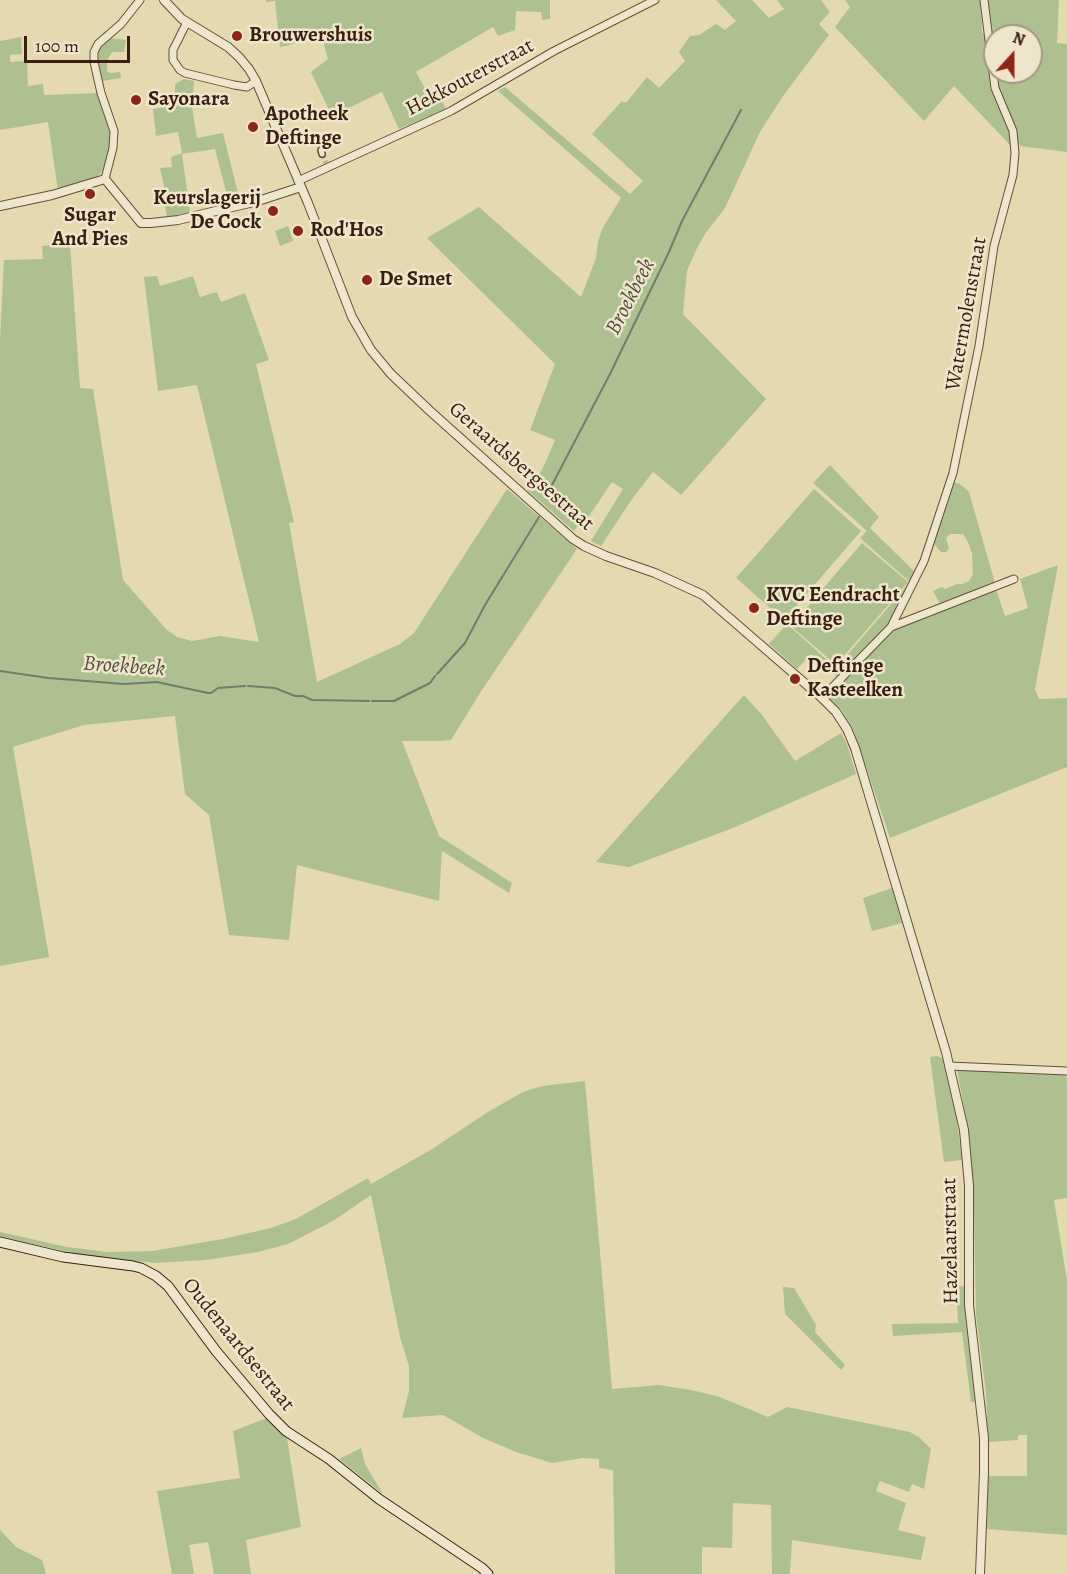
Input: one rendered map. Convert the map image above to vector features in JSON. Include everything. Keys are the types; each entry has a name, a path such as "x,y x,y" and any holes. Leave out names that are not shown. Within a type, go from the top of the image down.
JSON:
{"main road":[{"name":"Oudenaardsestraat","path":"0,1242 63,1257 133,1266 156,1276 168,1286 216,1351 286,1431 329,1459 378,1499 488,1574"}],"street":[{"path":"105,179 113,148 114,131 101,93 94,52 98,44 122,24 140,0"},
{"name":"Geraardsbergsestraat","path":"164,0 177,15 234,52 245,63 256,81 300,184 352,317 371,350 391,374 573,539 606,556 655,573 703,595 822,698 842,719 851,736 905,915"},
{"name":"Hekkouterstraat","path":"300,184 327,165 451,111 571,42 655,0"},
{"name":"Watermolenstraat","path":"891,627 924,561 953,473 979,346 994,246 1013,175 1015,153 1012,131 995,88 984,0"},
{"path":"187,22 173,50 173,60 180,70 247,87 256,81"},
{"path":"322,154 321,150 330,142"},
{"path":"105,179 141,223 178,220 258,201 300,184"},
{"path":"0,206 52,195 105,179"},
{"path":"822,698 891,627 1014,579"},
{"name":"Hazelaarstraat","path":"905,915 949,1066 964,1130 969,1186 969,1305 984,1437 980,1574"},
{"path":"949,1066 1067,1071"}],"green space":[{"path":"266,0 550,0 550,19 542,20 541,12 516,11 515,30 498,36 493,27 416,72 428,94 440,97 446,109 399,129 382,92 332,116 311,72 328,59 322,37 280,47 275,1 266,2"},
{"path":"716,0 752,0 769,18 784,9 777,0 821,0 830,12 819,24 829,35 783,96 760,132 725,208 705,234 687,271 683,314 766,399 681,495 653,472 601,546 591,541 623,489 612,482 587,519 583,517 574,531 527,490 542,470 555,440 530,430 555,364 427,238 479,207 581,297 596,258 602,229 621,198 498,91 505,87 630,194 643,181 592,134 622,101 626,103 647,77 659,88 685,61 679,52 690,36 699,35 716,24 725,30 736,21"},
{"path":"845,0 981,0 983,84 1043,84 1043,24 989,24 988,0 1059,0 1057,43 1067,44 1067,152 1020,146 1019,142 1010,145 954,86 924,121 835,27 850,7"},
{"path":"21,37 22,54 10,55 10,62 27,61 28,86 43,84 44,95 99,93 112,134 104,169 97,177 58,191 48,122 0,130 0,41"},
{"path":"111,38 126,40 124,52 112,52 107,61 107,71 120,72 121,78 102,81 98,50 105,41"},
{"path":"184,79 194,81 192,107 197,138 223,133 240,201 229,203 215,149 182,154 190,212 167,217 164,201 167,199 160,168 172,167 171,157 182,153 178,132 156,136 153,109 175,105 175,84"},
{"path":"288,226 293,241 280,246 275,231"},
{"path":"70,244 80,388 93,389 123,580 167,630 177,637 192,641 220,636 259,642 197,385 158,391 144,277 157,276 160,286 193,276 200,297 217,292 221,302 245,293 269,360 256,364 294,522 289,523 317,682 400,644 414,633 507,489 577,549 451,740 402,741 439,836 512,883 509,893 442,851 439,901 297,865 289,940 229,935 209,815 185,794 175,716 84,725 13,747 49,957 0,966 0,340 4,260 43,259 42,246"},
{"path":"830,465 879,517 870,528 915,572 910,582 860,538 867,531 813,483"},
{"path":"953,483 958,483 969,492 995,583 940,604 933,591 962,584 969,581 973,574 972,553 963,534 950,534 946,538 949,548 946,552 941,552 934,544"},
{"path":"814,489 861,531 784,620 736,578"},
{"path":"862,543 908,582 836,665 791,626"},
{"path":"1058,565 1035,689 1039,699 1067,698 1067,767 890,838 854,731 841,709 830,699 832,694 893,630 996,589 1005,616 1028,608 1020,579"},
{"path":"910,583 887,626 838,678 811,654 797,669 769,644 787,624 836,668"},
{"path":"744,695 762,715 795,761 841,733 847,744 856,774 733,828 629,867 596,862"},
{"path":"892,888 902,923 872,931 863,898"},
{"path":"937,1056 945,1061 956,1114 962,1160 944,1162 930,1057"},
{"path":"957,1069 1066,1074 1067,1198 1054,1200 1067,1281 1067,1535 987,1529 988,1476 1027,1476 1027,1435 1018,1435 1018,1440 988,1442 986,1393 976,1315 970,1141"},
{"path":"585,1081 612,1389 659,1385 717,1396 768,1417 787,1407 910,1432 931,1449 924,1489 912,1484 909,1492 880,1481 876,1491 906,1503 898,1530 926,1537 921,1560 792,1540 790,1574 772,1574 771,1505 733,1503 732,1548 702,1547 702,1574 615,1574 613,1470 599,1468 599,1459 583,1458 552,1463 516,1452 483,1438 443,1415 402,1418 409,1391 409,1366 400,1337 371,1195 333,1221 288,1244 258,1252 206,1260 157,1263 92,1257 0,1237 0,1232 67,1247 108,1252 152,1251 271,1228 296,1219 368,1178 371,1184 523,1092 542,1086"},
{"path":"956,1286 965,1286 977,1402 971,1402 962,1332 893,1336 892,1324 958,1323"},
{"path":"783,1287 794,1288 816,1325 815,1332 845,1365 841,1370 785,1314"},
{"path":"267,1418 287,1438 301,1527 246,1540 251,1574 214,1574 208,1542 189,1545 194,1574 172,1574 157,1491 240,1478 233,1431"},
{"path":"361,1448 365,1464 383,1494 339,1459"},
{"path":"0,1530 16,1547 42,1560 46,1574 0,1574"}],"waterway":[{"name":"Broekbeek","path":"552,499 554,493 552,485 610,374 682,221 741,110"},
{"name":"Broekbeek","path":"437,674 465,643 485,605 539,517"},
{"name":"Broekbeek","path":"0,671 48,678 124,684 157,682 208,693 218,688 245,686"},
{"name":"Broekbeek","path":"372,701 394,701 430,683 435,676"},
{"name":"Broekbeek","path":"248,686 275,688 312,700 369,701"}],"tunnel":[{"path":"322,154 326,163"}],"place":[{"name":"Brouwershuis","path":"237,36"},
{"name":"Sayonara","path":"136,100"},
{"name":"Apotheek Deftinge","path":"253,127"},
{"name":"Sugar And Pies","path":"90,194"},
{"name":"Keurslagerij De Cock","path":"273,211"},
{"name":"Rod'Hos","path":"298,231"},
{"name":"De Smet","path":"367,280"},
{"name":"KVC Eendracht Deftinge","path":"754,608"},
{"name":"Deftinge Kasteelken","path":"795,679"}]}
